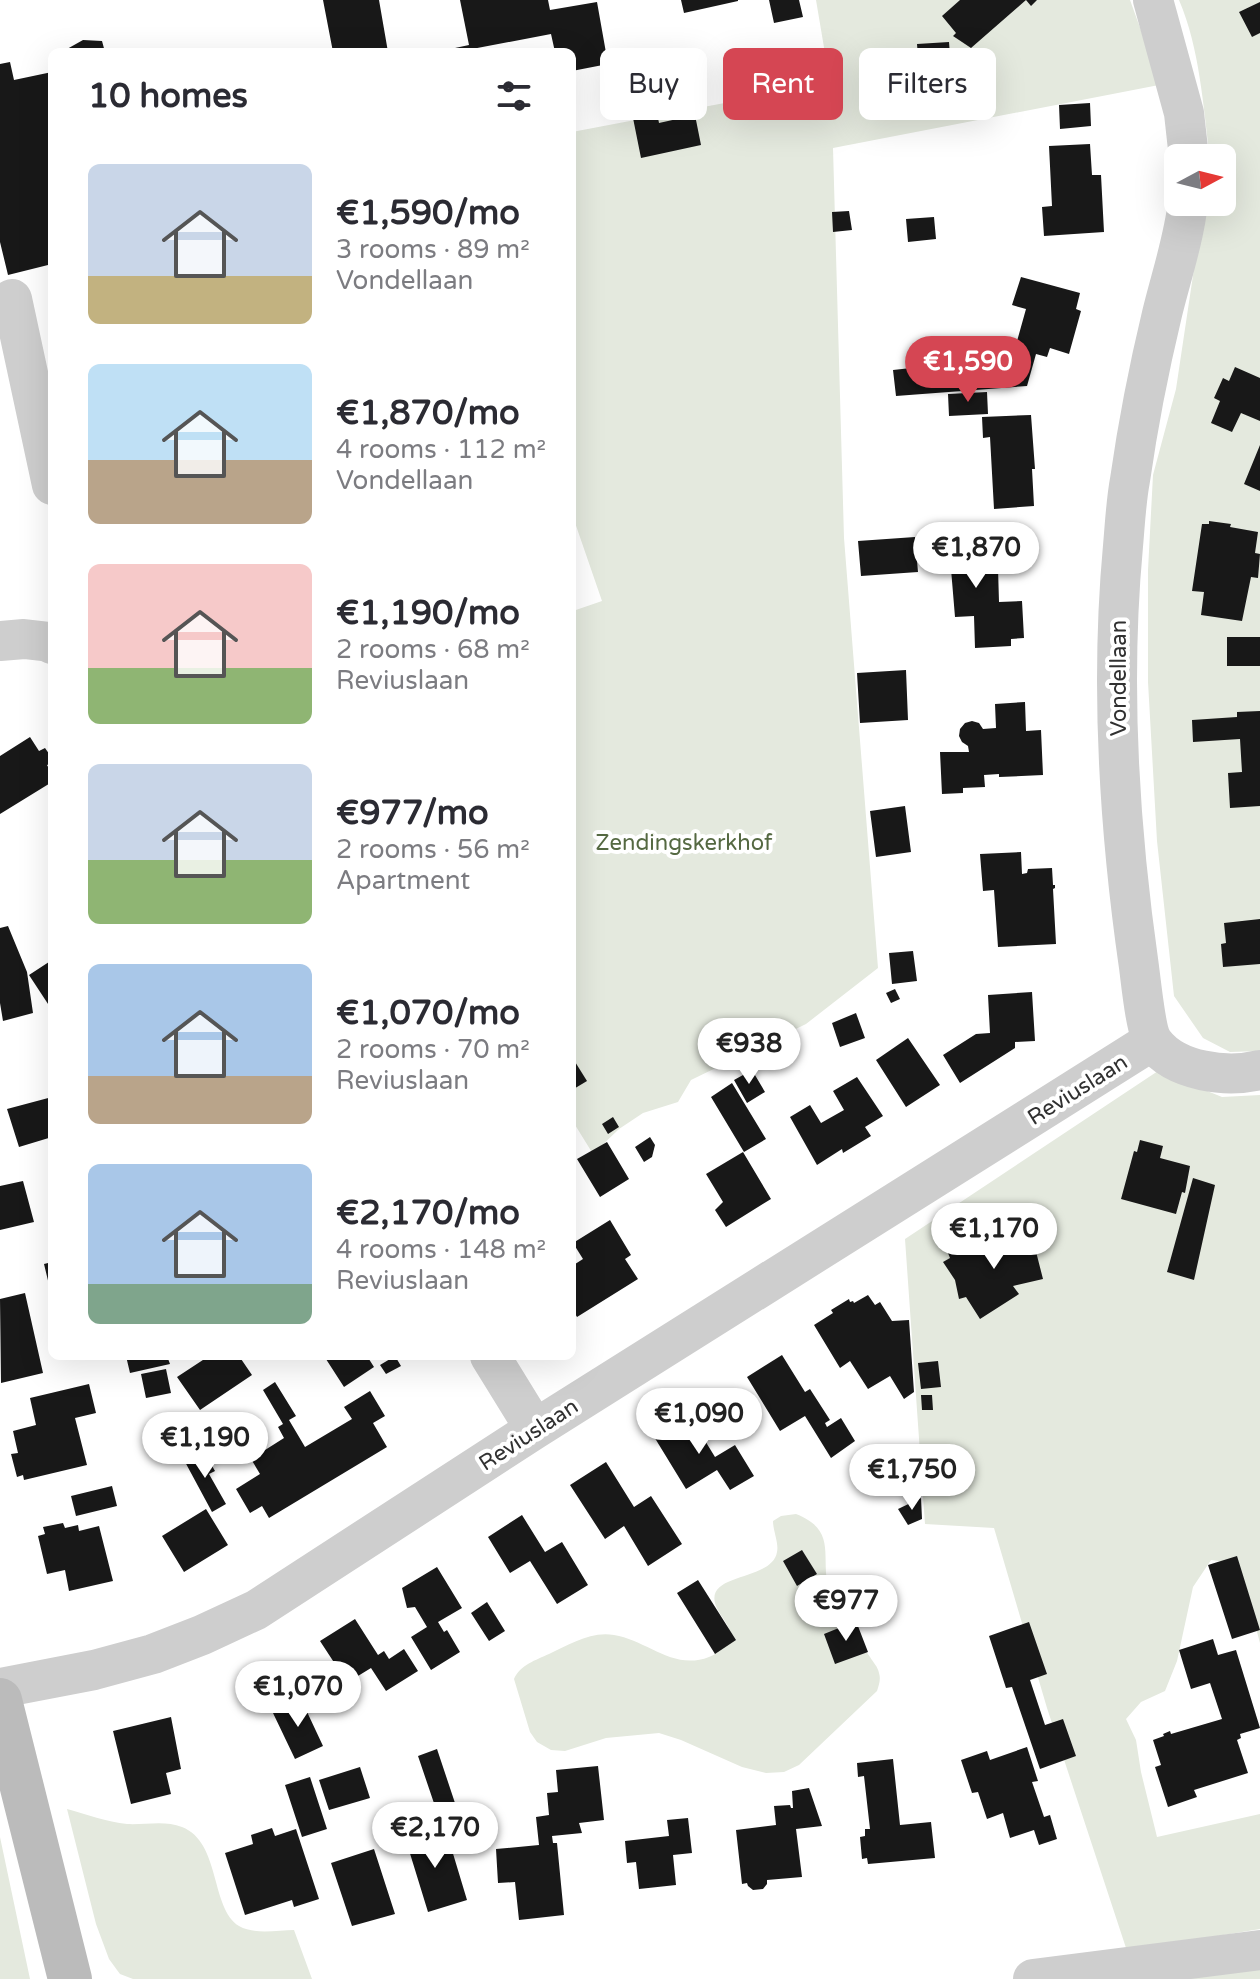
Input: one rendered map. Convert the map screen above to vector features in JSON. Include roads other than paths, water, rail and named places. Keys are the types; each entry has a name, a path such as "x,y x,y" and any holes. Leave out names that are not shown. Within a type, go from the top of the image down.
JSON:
{"main road":[{"path":"0,1700 70,1979"}],"street":[{"path":"1153,0 1184,113 1187,144"},
{"name":"Vondellaan","path":"1152,1041 1132,921 1122,819 1118,604 1129,482 1185,216"},
{"path":"12,299 48,466"},
{"path":"0,641 48,640"},
{"path":"1152,1041 1173,1061 1213,1073 1247,1074 1260,1070"},
{"name":"Reviuslaan","path":"0,1688 94,1670 153,1654 256,1610 535,1429 1152,1041"},
{"path":"492,1360 535,1429"},
{"path":"1033,1979 1260,1950"}],"park label":[{"name":"Zendingskerkhof","path":"684,842"}]}
